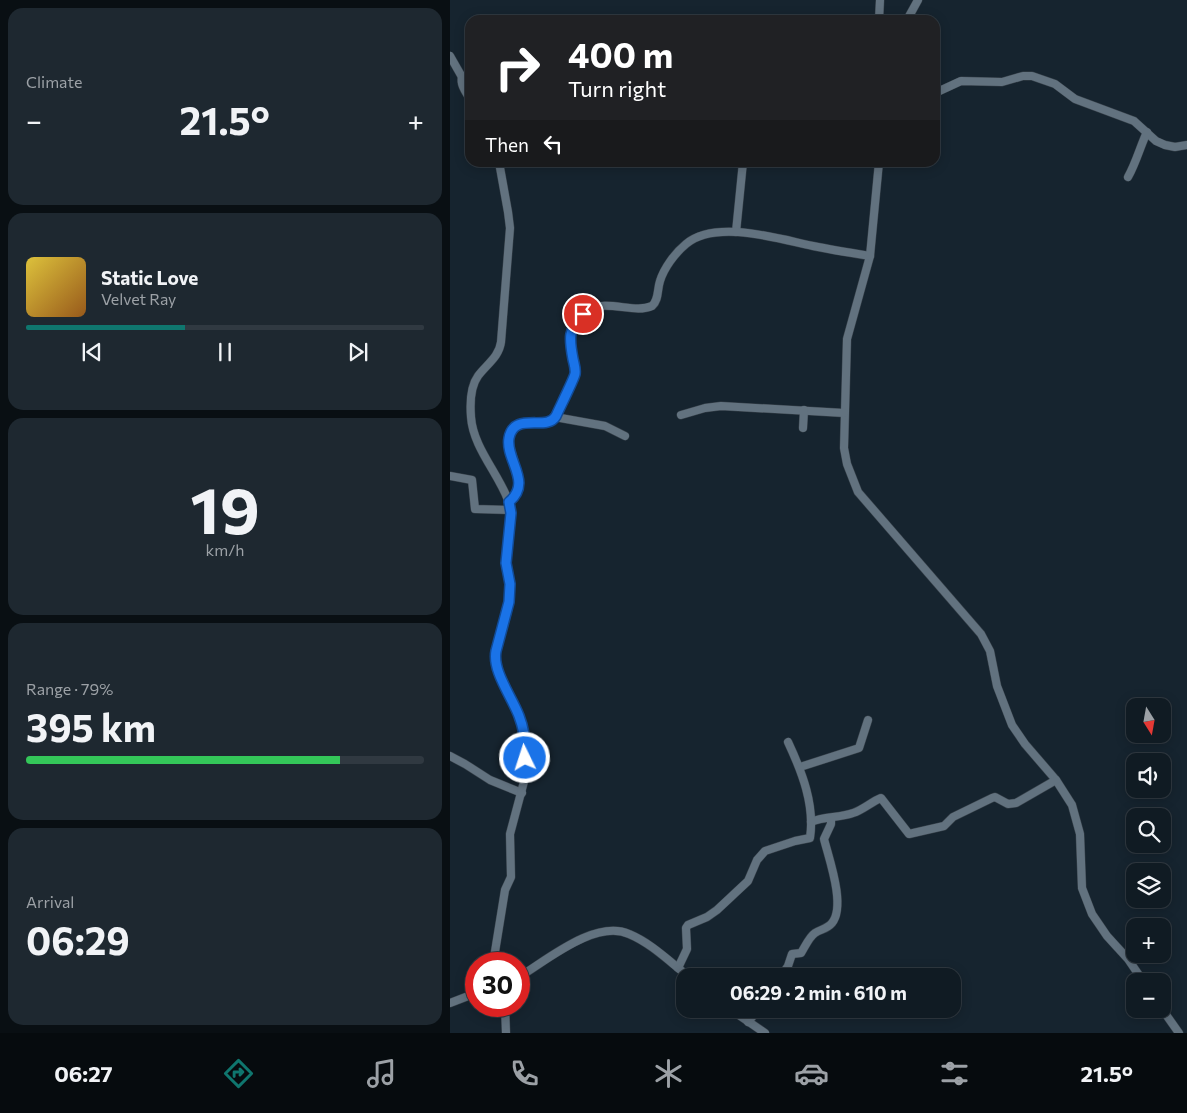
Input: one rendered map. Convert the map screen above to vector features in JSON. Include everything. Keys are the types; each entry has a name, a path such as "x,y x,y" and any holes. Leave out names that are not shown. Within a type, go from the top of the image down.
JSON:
{"street":[{"path":"879,15 880,0"},
{"path":"910,15 918,0"},
{"path":"450,56 465,74"},
{"path":"940,91 962,81 1002,82 1023,76 1032,76 1055,84 1075,100 1134,121 1156,140 1165,145 1175,147 1187,144"},
{"path":"465,77 462,82 465,91"},
{"path":"1128,177 1147,132"},
{"path":"500,167 510,228 500,348 477,377 470,409 475,436 510,506"},
{"path":"736,232 742,167"},
{"path":"878,167 870,256 847,339 844,413 845,456 858,492 981,634 990,651 997,686 1012,724 1025,744 1056,780 1072,805 1080,839 1082,888 1089,907 1106,936 1137,973"},
{"path":"556,417 575,374 570,335 583,314 595,307 645,308 652,306 657,299 664,271 686,243 697,237 736,232 870,256"},
{"path":"681,415 705,408 721,406 844,413"},
{"path":"803,428 804,410"},
{"path":"495,952 505,890 511,877 510,834 526,774 526,745 520,718 495,658 509,602 510,584 506,563 510,535 510,506 518,488 518,478 508,440 517,426 523,423 546,422 556,417 605,426 625,436"},
{"path":"450,476 472,480 475,508 510,506"},
{"path":"800,767 859,748 868,720"},
{"path":"530,970 576,941 603,932 616,931 624,932 638,939 678,968 687,949 686,928 688,925 707,918 748,881 757,860 765,851 810,838 811,822 806,788 800,767 788,742"},
{"path":"450,756 490,780 522,793"},
{"path":"811,822 821,818 855,813 882,798 906,833 909,834 944,826 953,817 994,797 1008,804 1016,803 1056,780"},
{"path":"787,968 792,954 801,952 813,934 830,925 836,916 838,905 836,890 824,838 831,824 830,818"},
{"path":"450,1003 465,997"},
{"path":"505,1017 506,1033"},
{"path":"742,1018 765,1033"},
{"path":"748,1022 751,1018"},
{"path":"1168,1018 1179,1033"}],"route":[{"path":"525,758 526,745 520,718 495,658 509,602 510,584 506,563 510,535 511,513 509,502 516,494 518,488 518,478 508,440 513,429 523,423 546,422 556,417 558,409 574,378 575,367 570,345 570,335 583,314"}]}
